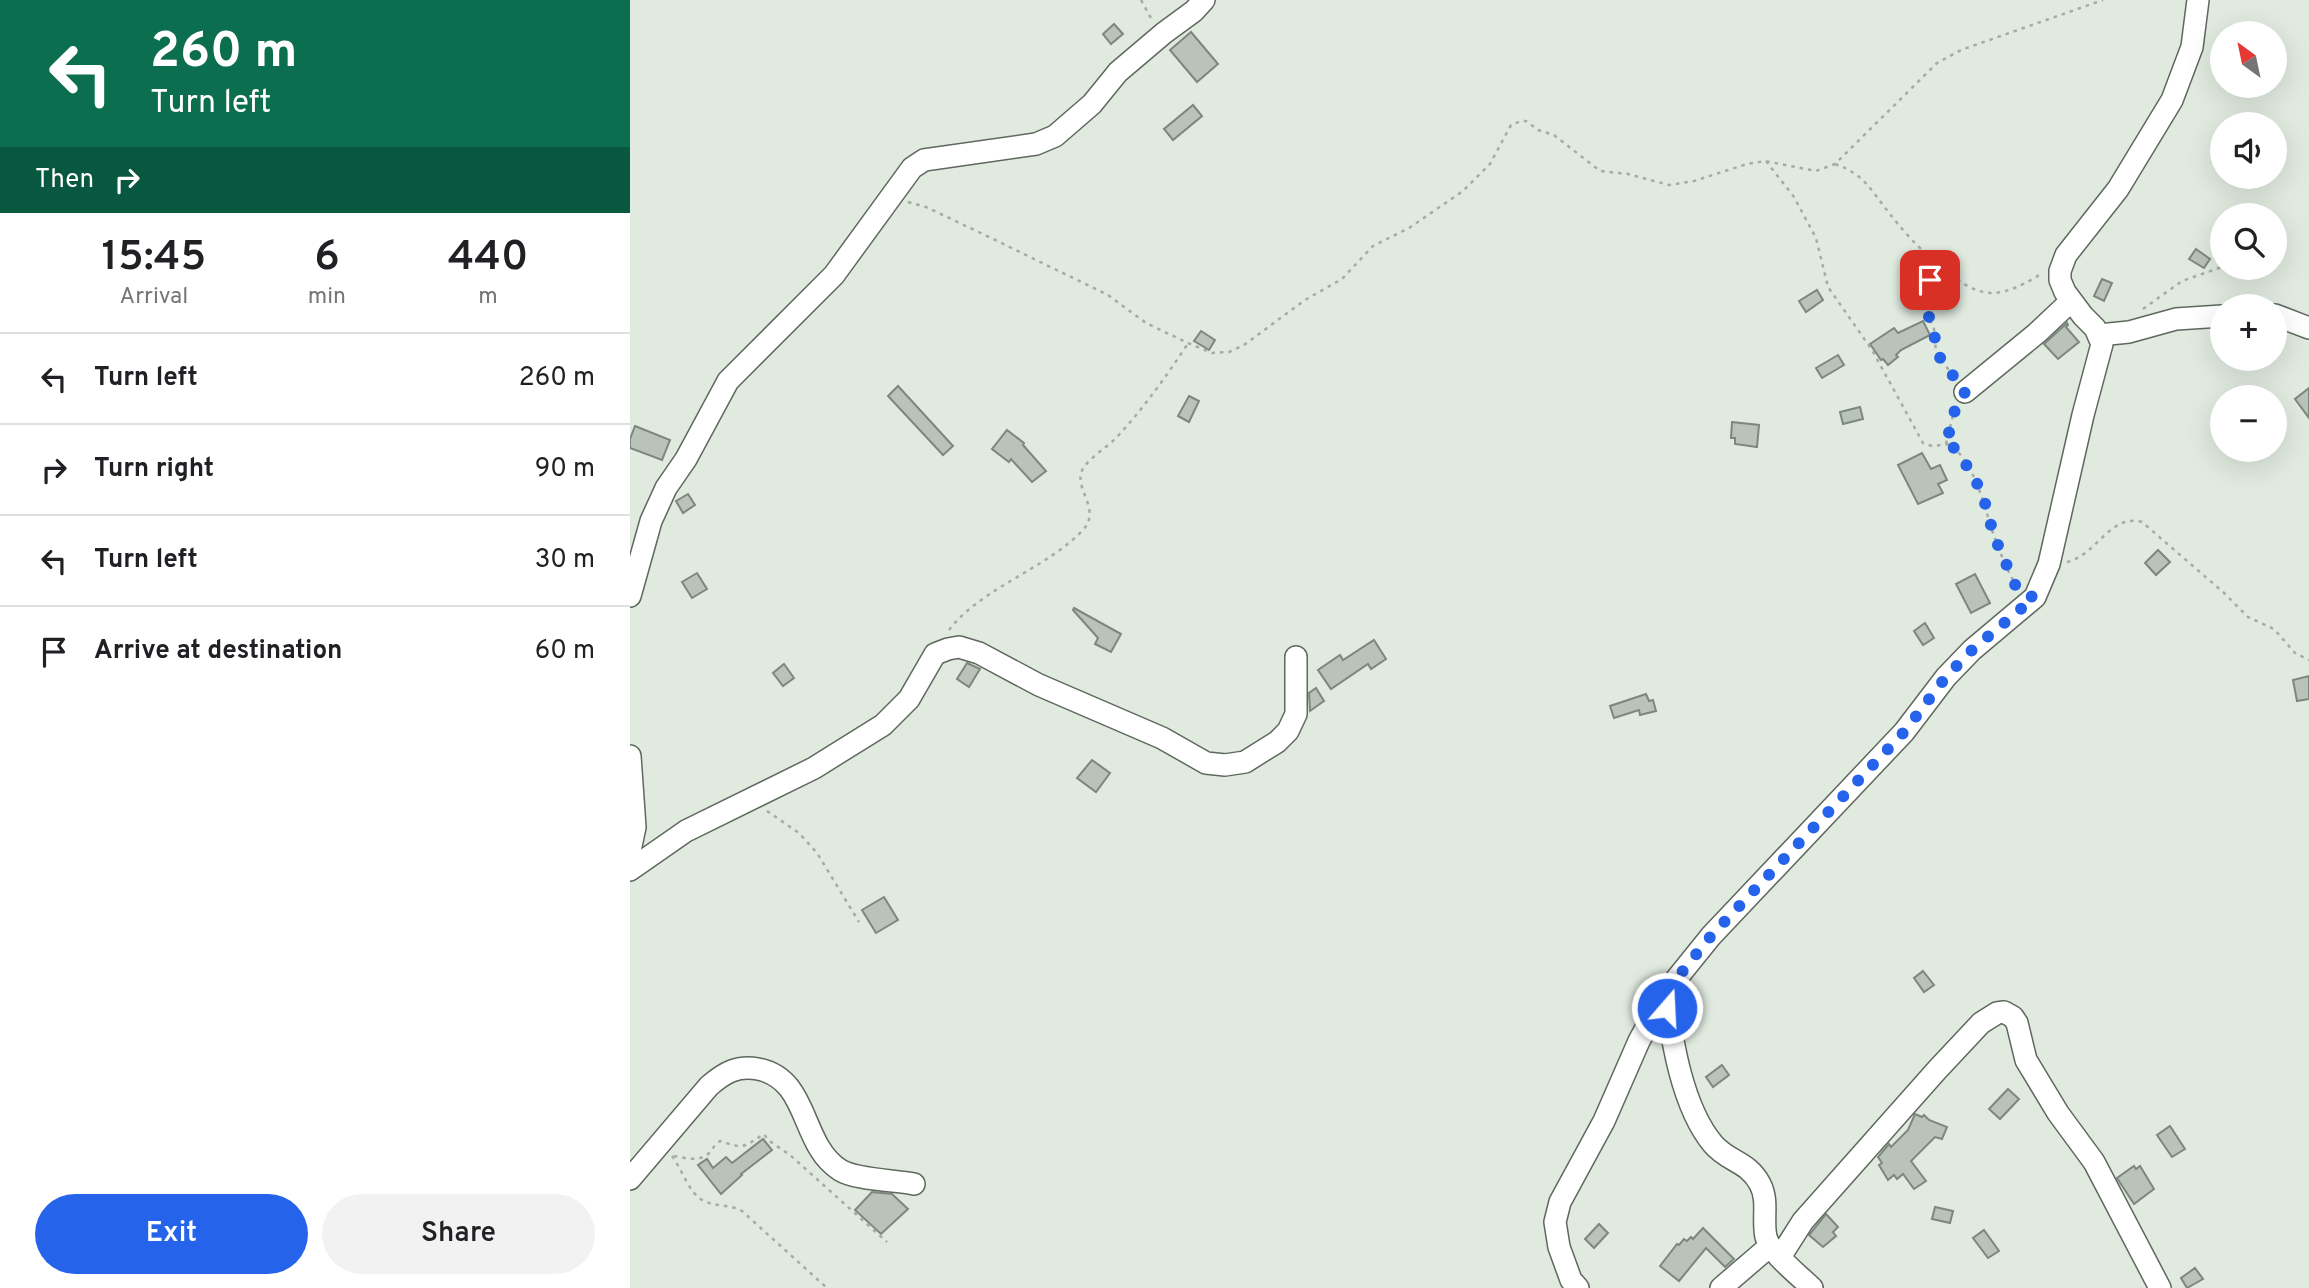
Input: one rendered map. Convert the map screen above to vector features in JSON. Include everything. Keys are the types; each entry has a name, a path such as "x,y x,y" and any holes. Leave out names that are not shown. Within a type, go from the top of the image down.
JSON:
{"street":[{"path":"630,596 640,520 666,488 700,435 729,381 834,275 912,168 923,160 1036,144 1055,136 1091,104 1118,72 1204,0"},
{"path":"1578,1288 1571,1280 1559,1247 1555,1222 1560,1202 1604,1121 1639,1041 1665,993 1711,936 1904,732 1946,677 1972,650 2035,597 2049,564 2102,344 2095,328 2070,301 2060,280 2060,271 2066,255 2118,188 2172,100 2192,47 2198,0"},
{"path":"1965,392 2037,333 2070,301"},
{"path":"2099,335 2129,332 2176,319 2210,317"},
{"path":"2287,319 2309,328"},
{"path":"630,870 686,831 814,768 883,725 909,699 935,654 959,647 979,653 1039,685 1162,738 1206,762 1225,765 1245,762 1277,742 1287,731 1296,714 1296,657"},
{"path":"630,763 635,827 630,851"},
{"path":"1665,993 1673,1043 1686,1096 1693,1112 1712,1143 1723,1154 1750,1169 1762,1187 1765,1198 1765,1235 1775,1252 1812,1288"},
{"path":"1721,1288 1775,1252 1981,1023 1997,1013 2004,1012 2017,1023 2026,1060 2094,1162 2160,1288"},
{"path":"630,1179 664,1152 709,1086 722,1074 734,1069 749,1068 769,1071 792,1090 824,1153 842,1171 914,1184"}],"path":[{"path":"1141,0 1149,16 1164,33"},
{"path":"891,197 926,207 1108,295 1146,323 1188,343 1212,353 1229,352 1244,345 1305,300 1342,279 1373,246 1409,228 1463,191 1490,164 1508,129 1516,122 1526,121 1538,130 1554,135 1600,171 1628,174 1661,184 1694,181 1765,161 1816,171 1835,164 1937,63 1961,50 2103,0"},
{"path":"1765,161 1794,197 1816,239 1828,287 1872,350 1918,435 1926,445 1951,444 1958,451 1972,473 1989,513 1994,536 2017,589 2027,596 2035,597"},
{"path":"1835,164 1851,169 1863,178 1892,216 1940,267 1986,293 2008,291 2040,275 2066,255"},
{"path":"1940,267 1924,292 1923,307 1934,329 1936,352 1965,392 1956,406 1946,444"},
{"path":"2129,332 2140,311 2182,281 2210,271"},
{"path":"935,654 943,637 965,612 1035,567 1083,530 1089,521 1090,509 1080,478 1083,468 1152,398 1188,343"},
{"path":"2049,564 2072,560 2084,554 2117,525 2127,520 2142,522 2224,592 2248,617 2274,629 2295,653 2309,660"},
{"path":"751,797 799,833 817,853 859,922"},
{"path":"664,1152 694,1159 709,1153 720,1141 740,1147 764,1134 887,1242"},
{"path":"664,1152 696,1195 704,1201 726,1204 741,1211 827,1288"}],"building":[{"path":"1114,24 1123,34 1111,44 1103,34"},
{"path":"1191,32 1218,64 1197,82 1170,50"},
{"path":"1193,105 1202,116 1173,140 1164,129"},
{"path":"2196,249 2210,259 2204,268 2189,259"},
{"path":"2102,279 2112,283 2104,301 2094,296"},
{"path":"1817,290 1823,300 1806,312 1799,301"},
{"path":"1923,321 1930,335 1901,350 1896,355 1898,357 1888,365 1870,344 1894,328 1898,333"},
{"path":"2067,323 2066,327 2079,342 2058,359 2044,344"},
{"path":"1201,331 1215,340 1209,350 1194,341"},
{"path":"1838,355 1844,365 1822,378 1816,368"},
{"path":"898,386 953,446 943,455 888,396"},
{"path":"2309,388 2309,418 2295,399"},
{"path":"1189,396 1199,401 1189,422 1178,416"},
{"path":"1860,407 1863,419 1843,424 1840,412"},
{"path":"1732,422 1759,425 1757,447 1735,444 1735,438 1731,438"},
{"path":"635,426 670,440 662,460 630,448"},
{"path":"1007,430 1024,443 1046,471 1032,482 1011,459 1009,462 992,449"},
{"path":"1922,453 1931,469 1940,465 1947,480 1938,484 1943,493 1918,504 1898,465"},
{"path":"688,494 695,505 683,513 676,501"},
{"path":"2158,550 2170,562 2156,575 2145,563"},
{"path":"697,573 707,589 692,598 682,582"},
{"path":"1975,574 1990,603 1971,613 1956,584"},
{"path":"1074,608 1121,634 1111,652 1095,644 1098,638"},
{"path":"1925,623 1934,638 1923,645 1914,631"},
{"path":"1374,640 1386,659 1371,669 1368,664 1331,689 1318,670 1340,655 1343,660"},
{"path":"967,663 980,669 969,687 957,679"},
{"path":"784,664 794,678 783,686 773,673"},
{"path":"2309,676 2309,699 2297,701 2293,680"},
{"path":"1316,688 1324,701 1310,711 1309,693"},
{"path":"1646,694 1649,701 1653,700 1656,711 1640,715 1639,710 1614,718 1610,706"},
{"path":"1092,760 1110,773 1096,792 1077,778"},
{"path":"884,897 898,920 876,933 862,910"},
{"path":"1923,971 1934,985 1924,992 1914,978"},
{"path":"1722,1065 1729,1075 1713,1087 1706,1077"},
{"path":"2008,1089 2019,1099 2000,1119 1989,1109"},
{"path":"1915,1114 1922,1117 1924,1115 1929,1120 1947,1127 1942,1139 1935,1137 1911,1161 1926,1181 1914,1189 1903,1174 1897,1179 1894,1175 1888,1180 1879,1165 1882,1163 1878,1157 1889,1144 1891,1147 1908,1130"},
{"path":"2170,1126 2185,1149 2172,1157 2157,1135"},
{"path":"763,1139 772,1150 721,1194 698,1165 707,1159 713,1168 726,1157 732,1163"},
{"path":"2134,1166 2136,1169 2140,1166 2154,1189 2134,1204 2117,1178"},
{"path":"872,1192 892,1194 908,1209 881,1234 855,1210"},
{"path":"1935,1207 1953,1211 1950,1223 1932,1219"},
{"path":"1826,1214 1838,1227 1833,1232 1836,1236 1823,1247 1809,1235"},
{"path":"1599,1224 1608,1233 1594,1248 1585,1239"},
{"path":"1703,1228 1734,1259 1725,1267 1706,1248 1679,1281 1660,1266 1677,1244 1684,1239 1693,1239"},
{"path":"1984,1230 1999,1251 1988,1258 1973,1238"},
{"path":"2195,1268 2203,1279 2187,1288 2181,1278"}],"route":[{"path":"1667,1008 1665,993 1711,936 1904,732 1946,677 1972,650 2035,597 2027,596 2017,589 1994,536 1989,513 1972,473 1958,451 1951,444 1946,444 1956,406 1965,392 1936,352 1934,329 1922,300 1930,280"}]}
